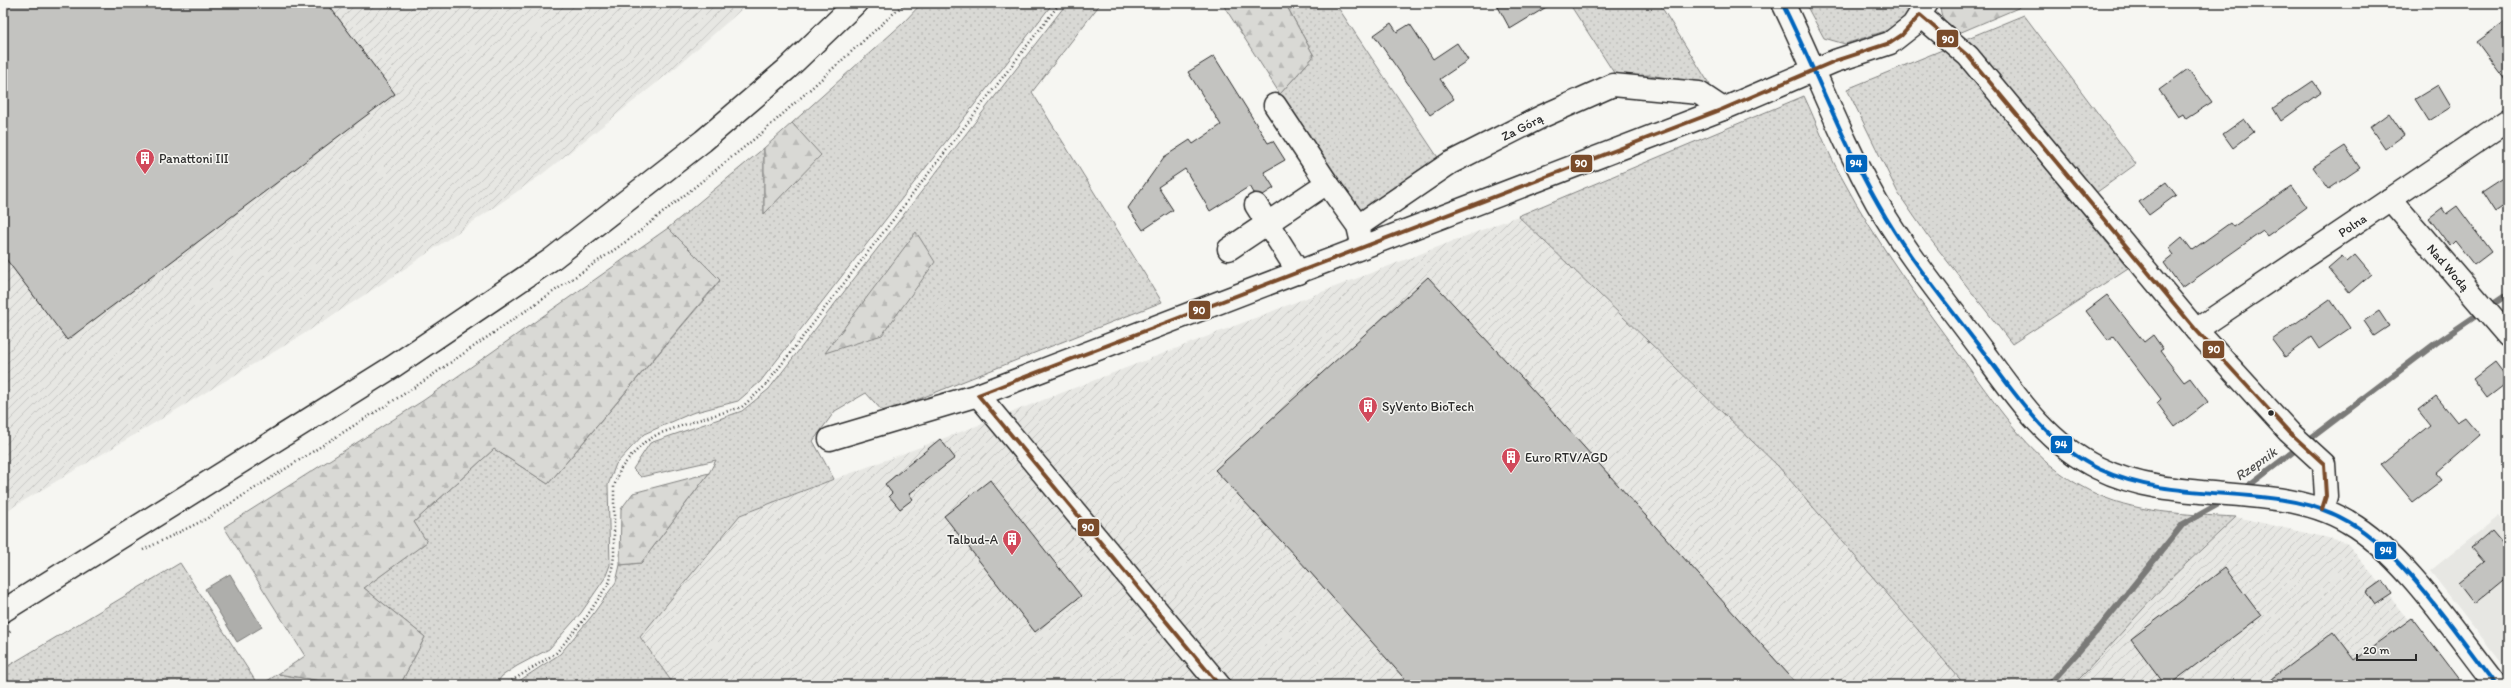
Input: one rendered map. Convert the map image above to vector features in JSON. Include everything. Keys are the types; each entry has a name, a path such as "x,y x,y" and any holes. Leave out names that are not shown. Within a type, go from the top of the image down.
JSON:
{"street":[{"path":"3,611 394,366 552,259 703,141 787,70 856,3"},
{"path":"1783,3 1815,69 1861,173 1899,239 2013,393 2042,427 2073,454 2098,468 2125,479 2169,489 2303,502 2350,522 2392,556 2496,685"},
{"path":"830,440 978,395 1723,109 1815,69 1890,43 1902,35 1924,9 1968,56 2196,330 2289,432 2324,464 2326,496 2322,509"},
{"name":"Za Górą","path":"1358,226 1450,163 1543,116 1613,86 1651,87 1699,93 1723,109"},
{"path":"1275,105 1327,183 1358,226 1364,248"},
{"name":"Polna","path":"2196,330 2508,120"},
{"path":"1229,249 1327,183"},
{"name":"Nad Wodą","path":"2390,199 2508,336"},
{"path":"1256,205 1300,272"},
{"path":"978,395 1218,685"}],"path":[{"path":"505,685 556,653 587,616 610,582 614,556 614,486 621,468 645,442 658,434 742,407 764,386 1060,3"}],"shaded area":[{"path":"3,3 749,3 674,69 541,175 400,272 299,337 3,513"},
{"path":"1518,216 1778,466 1965,685 674,685 640,637 740,515 979,425"},
{"path":"2499,516 2508,528 2508,671 2430,571"},
{"path":"2236,517 2346,542 2460,685 2073,685 2171,578"},
{"path":"230,574 262,627 237,642 205,589"}],"green space":[{"path":"922,3 1053,3 760,382 738,401 692,413 644,434 616,464 608,485 610,565 605,578 581,613 549,649 502,676 495,685 400,685 425,637 364,588 426,542 414,522 494,449 548,484 720,281 668,228 764,148 764,214 820,155 792,123 902,24"},
{"path":"1067,3 1101,3 1032,92 1162,302 884,413 866,393 835,411 813,441 834,479 740,515 640,637 674,685 513,685 560,654 591,617 616,582 620,565 641,563 709,473 716,460 641,477 633,469 650,443 742,411 769,389"},
{"path":"1222,3 1285,3 1314,56 1280,94"},
{"path":"1285,3 1335,3 1439,159 1357,215 1280,94 1314,56"},
{"path":"1569,3 1659,3 1710,85 1650,75 1616,76"},
{"path":"1805,3 1917,3 1914,11 1898,25 1888,30 1845,44 1824,38"},
{"path":"1941,3 2023,3 2018,8 1959,33 1942,17 1940,8"},
{"path":"2024,15 2136,164 2089,198 1963,40"},
{"path":"1947,48 2128,268 2012,344 1927,235 1898,193 1847,89"},
{"path":"1804,96 1837,168 1885,250 1992,400 2034,450 2068,478 2088,490 2124,504 2160,511 2236,517 2171,578 2073,685 1965,685 1778,466 1518,216"},
{"path":"792,123 821,155 764,214 764,148"},
{"path":"668,228 720,280 548,484 494,449 414,522 427,542 364,588 425,637 400,685 346,685 278,674 305,656 224,527 424,400"},
{"path":"916,232 935,262 882,335 825,353"},
{"path":"709,473 641,563 620,565 621,509 633,493"},
{"path":"180,563 258,685 3,684 3,669"},
{"path":"278,674 346,685 261,685"}],"building":[{"name":"Panattoni III","path":"3,3 327,3 395,94 67,340 3,255"},
{"path":"1496,3 1553,3 1510,29"},
{"path":"2508,19 2508,84 2477,42"},
{"path":"1391,23 1397,32 1410,24 1433,59 1457,43 1468,60 1440,79 1454,99 1430,115 1374,35"},
{"path":"1214,56 1268,143 1273,141 1285,160 1264,172 1274,188 1263,195 1254,193 1250,186 1210,211 1185,169 1158,187 1173,210 1143,230 1128,208 1164,157 1190,140 1193,144 1221,125 1188,72"},
{"path":"2188,69 2212,102 2186,119 2183,114 2178,117 2159,90"},
{"path":"2313,81 2321,92 2281,121 2273,108"},
{"path":"2438,85 2451,107 2429,121 2415,99"},
{"path":"2389,113 2404,135 2385,149 2370,127"},
{"path":"2244,119 2254,132 2233,148 2223,134"},
{"path":"2345,146 2360,168 2329,189 2313,167"},
{"path":"2508,175 2508,203 2495,212 2482,192"},
{"path":"2166,182 2176,195 2149,215 2139,202"},
{"path":"2292,186 2307,207 2267,236 2263,231 2182,288 2164,263 2174,255 2169,248 2182,237 2192,250 2230,223 2233,227"},
{"path":"2457,206 2491,252 2474,265 2455,241 2450,246 2429,218 2442,208 2446,214"},
{"path":"2355,255 2371,274 2349,293 2328,268 2342,256 2347,262"},
{"name":"Euro RTV/AGD","path":"1428,277 1521,377 1798,685 1410,685 1309,571 1215,470"},
{"path":"2107,295 2144,342 2153,335 2163,349 2160,351 2184,382 2190,378 2208,402 2175,427 2157,403 2161,399 2113,336 2108,340 2086,311"},
{"path":"2330,299 2350,328 2319,349 2311,337 2285,357 2272,340"},
{"path":"2379,311 2389,326 2374,336 2364,321"},
{"path":"2495,362 2508,379 2508,382 2487,398 2473,379"},
{"path":"2436,396 2457,422 2465,417 2480,435 2436,473 2442,480 2413,502 2381,464 2430,425 2418,410"},
{"path":"940,439 955,458 909,494 913,499 900,509 889,496 892,493 885,484"},
{"name":"Talbud-A","path":"990,480 1081,596 1035,632 944,516"},
{"path":"2492,531 2508,550 2508,576 2474,604 2458,583 2484,562 2472,548"},
{"path":"2225,568 2261,616 2169,685 2165,685 2131,639"},
{"path":"2383,580 2392,594 2375,605 2366,592"},
{"path":"2412,618 2463,685 2263,685 2334,632 2355,660"}],"waterway":[{"name":"Rzepnik","path":"2244,489 2436,343 2508,294"},
{"name":"Rzepnik","path":"2049,685 2101,626 2183,524 2224,501"}],"transit line":[{"name":"94","path":"1783,5 1853,156 1890,224 1929,281 2009,387 2035,419 2049,433 2081,459 2099,469 2119,477 2140,483 2182,490 2290,501 2330,512 2349,522 2369,536 2390,554 2409,574 2428,596 2496,685"},
{"name":"90","path":"1219,685 978,395 1723,109 1835,61 1890,43 1902,35 1920,15 1968,56 2196,330 2289,432 2324,464 2326,496 2322,509"}],"place":[{"name":"Panattoni III","path":"145,175"},
{"name":"SyVento BioTech","path":"1368,423"},
{"name":"Euro RTV/AGD","path":"1511,474"},
{"name":"Talbud-A","path":"1012,556"}]}
